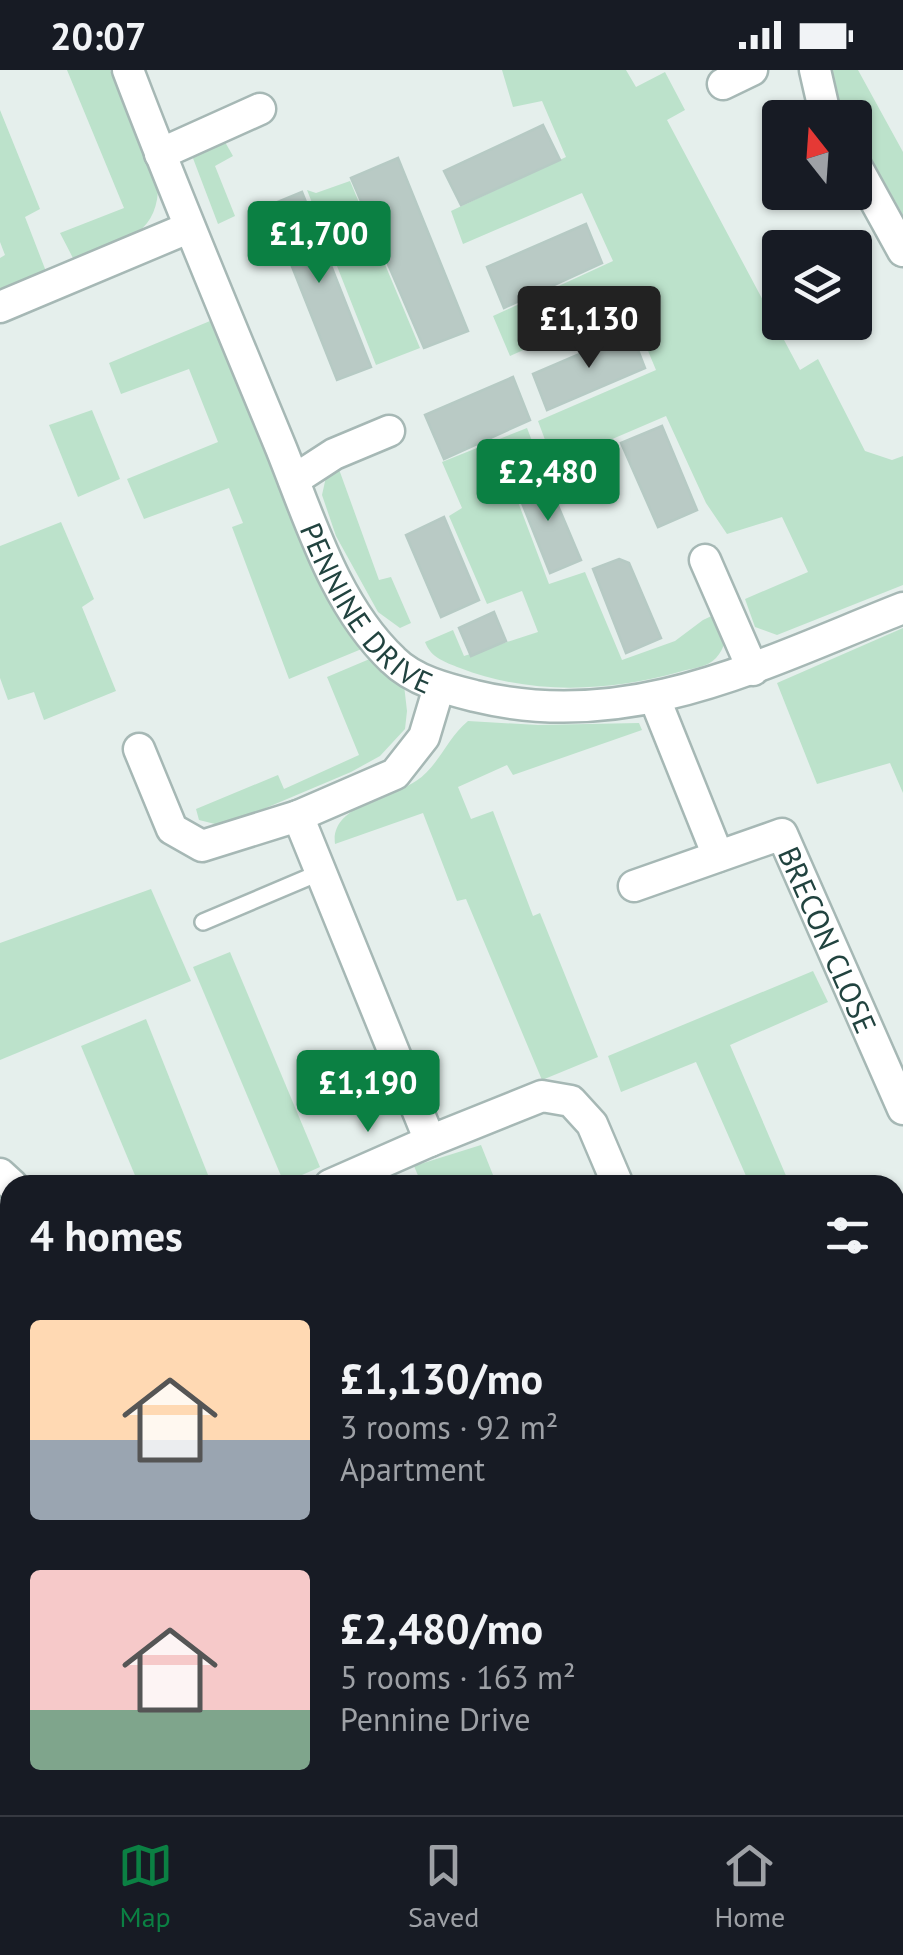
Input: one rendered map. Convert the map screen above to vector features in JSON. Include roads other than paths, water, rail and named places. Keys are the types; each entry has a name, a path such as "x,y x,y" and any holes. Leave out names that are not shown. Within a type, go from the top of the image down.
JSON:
{"street":[{"name":"PENNINE DRIVE","path":"128,70 188,228 328,564 365,630 395,663 439,687 489,699 601,706 656,699 753,670 903,608"},
{"path":"723,84 752,70"},
{"path":"816,70 822,100"},
{"path":"160,154 260,109"},
{"path":"872,195 903,251"},
{"path":"0,308 188,228"},
{"path":"294,480 334,454 389,431"},
{"path":"704,560 753,670"},
{"path":"139,750 172,828 202,846 298,816 395,774 424,738 439,687"},
{"path":"656,699 718,856"},
{"path":"298,816 430,1140"},
{"name":"BRECON CLOSE","path":"634,886 782,834 903,1110"},
{"path":"352,1175 542,1096 571,1101 592,1124 614,1175"}],"lane":[{"path":"203,922 321,872"}]}
